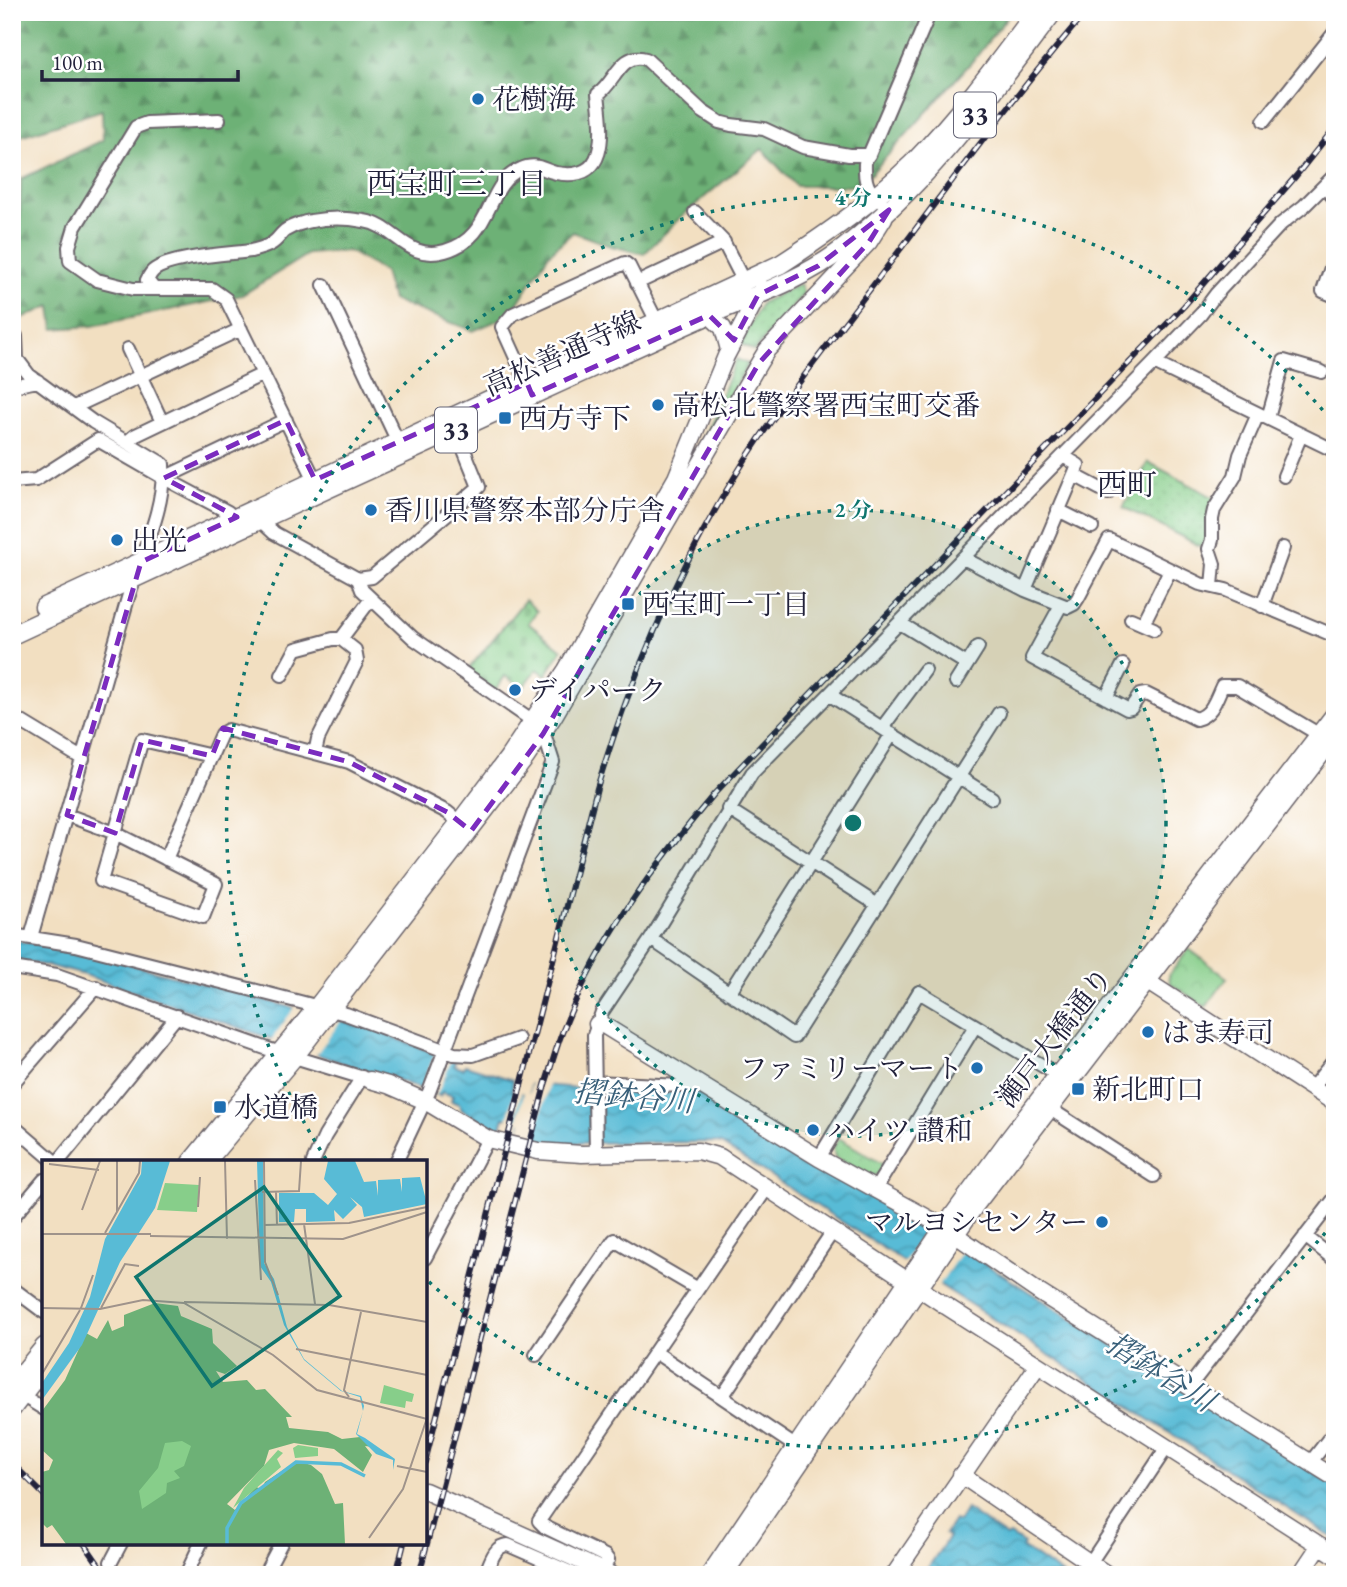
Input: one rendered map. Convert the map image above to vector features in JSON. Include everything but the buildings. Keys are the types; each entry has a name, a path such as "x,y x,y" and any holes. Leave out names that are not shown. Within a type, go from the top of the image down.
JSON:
{"main road":[{"name":"高松善通寺線","path":"12,622 261,521 456,430 657,322 780,264 821,238 876,196 942,133 1036,12"},
{"name":"高松善通寺線","path":"12,635 232,520 398,442 792,281 818,266 845,248 923,176 978,112 1053,12"}],"street":[{"path":"208,1160 465,827 543,734 767,350 869,242 889,210 868,189 864,178 864,161 869,155 930,12"},
{"path":"1264,121 1335,32"},
{"path":"154,289 147,280 153,271 180,260 254,250 273,244 286,229 310,221 368,221 385,230 403,245 421,252 444,252 465,243 480,229 504,179 521,169 536,165 552,172 570,175 593,164 600,152 603,138 598,94 629,58 638,56 646,59 702,111 719,122 764,128 803,147 849,155 869,155"},
{"path":"219,120 147,123 136,127 75,227 69,247 70,261 97,280 133,289 212,289 226,299 315,480"},
{"path":"596,1148 594,1035 597,1024 751,773 1202,314 1216,294 1281,224 1304,206 1335,175"},
{"path":"1324,186 1335,199"},
{"path":"695,212 724,242 744,282"},
{"path":"637,283 724,242"},
{"path":"1335,256 1323,291 1335,296"},
{"path":"530,389 502,327 508,317 625,263 657,322"},
{"path":"465,827 566,670 676,478 729,350 758,295 780,264"},
{"path":"324,285 398,442"},
{"path":"709,315 723,328 729,350"},
{"path":"74,407 241,329"},
{"path":"12,331 16,336 17,359 29,375 93,422 163,464 164,478 157,515 138,570 31,937"},
{"path":"128,349 162,422"},
{"path":"1212,586 1214,564 1209,549 1214,510 1235,476 1240,455 1263,416 1284,361 1322,372"},
{"path":"1154,363 1335,451"},
{"path":"127,442 162,422 263,374"},
{"path":"12,386 38,381"},
{"path":"164,478 286,420"},
{"path":"261,521 274,533 358,579 372,577 479,487 456,430"},
{"path":"1284,476 1301,435"},
{"path":"12,482 36,480 98,440 228,512 232,520"},
{"path":"1025,590 1078,465 1063,456"},
{"path":"1074,475 1108,492"},
{"path":"1058,510 1092,527"},
{"path":"963,558 1025,590 1068,607 1074,604 1109,540 1200,584 1212,586 1335,636"},
{"path":"1262,606 1283,548"},
{"path":"1143,624 1170,570"},
{"path":"358,579 362,590 413,638 533,721 543,734 553,762 444,1054 397,1160"},
{"path":"341,639 371,599"},
{"path":"1061,605 1032,658 1127,709 1131,708 1140,695 1146,694 1196,719 1207,714 1222,686 1237,685 1330,739"},
{"path":"900,623 967,664"},
{"path":"282,675 296,649 341,639 355,650 357,661 318,739 315,753"},
{"path":"956,682 978,647"},
{"path":"1106,698 1123,665"},
{"path":"729,993 811,862 925,670"},
{"path":"830,695 992,798"},
{"path":"651,939 794,1037 999,713"},
{"name":"瀬戸大橋通り","path":"723,1575 948,1234 983,1196 1045,1105 1330,739 1335,713"},
{"path":"12,716 83,760"},
{"path":"166,859 221,734 228,730 349,762 446,812 465,827"},
{"path":"66,815 115,833 216,884 203,916 101,881 115,833 142,740 212,756"},
{"path":"728,809 876,904"},
{"path":"12,934 76,945 321,1011 444,1054 473,1055 519,1039"},
{"path":"12,968 57,975 96,987 366,1079 427,1097 488,1139 554,1154 596,1148 710,1153 917,1281 1038,1365 1335,1555"},
{"path":"1142,979 1335,1103"},
{"name":"瀬戸大橋通り","path":"1045,1105 1058,1075 1142,979"},
{"path":"12,1084 96,987"},
{"path":"819,1158 919,992 1058,1075"},
{"path":"59,1160 177,1016"},
{"path":"597,1024 606,1026 819,1158 876,1188 1335,1478"},
{"path":"876,1188 975,1026"},
{"path":"192,1160 290,1051"},
{"path":"1312,1088 1335,1059"},
{"path":"314,1160 325,1136 366,1079"},
{"path":"595,1085 707,1088"},
{"path":"1045,1105 1154,1176"},
{"path":"12,1125 55,1160"},
{"path":"427,1254 488,1139"},
{"path":"12,1218 42,1182"},
{"path":"427,1492 605,1573 608,1560 605,1556 545,1527 539,1521 767,1188"},
{"path":"1189,1387 1335,1198"},
{"path":"722,1397 834,1231"},
{"path":"1305,1236 1335,1260"},
{"path":"536,1354 614,1240 698,1289"},
{"name":"瀬戸大橋通り","path":"709,1575 795,1446 917,1281"},
{"path":"12,1288 42,1310"},
{"path":"12,1410 17,1391 42,1348"},
{"path":"655,1352 795,1446"},
{"path":"894,1575 1038,1365"},
{"path":"17,1391 42,1370"},
{"path":"17,1391 42,1408"},
{"path":"1310,1463 1335,1430"},
{"path":"1090,1563 1167,1447"},
{"path":"961,1475 1108,1575"},
{"path":"111,1562 120,1545"},
{"path":"186,1575 200,1545"},
{"path":"264,1575 280,1545"},
{"path":"485,1575 497,1548 508,1545 577,1575"},
{"path":"1300,1575 1320,1545"}],"highlighted area":[{"path":"889,210 869,242 759,363 543,734 471,831 447,812 349,762 223,728 212,756 142,740 115,833 67,815 141,562 237,517 164,478 286,420 315,480 527,383 532,395 709,315 734,340 758,295 818,266"}],"green space":[{"path":"12,12 1011,12 976,57 860,186 796,186 762,149 681,217 644,254 611,246 573,232 549,254 510,315 473,331 392,300 384,272 348,251 308,254 242,295 92,326 54,329 51,306 17,320 21,179 103,140 102,110 12,139"},
{"path":"800,284 804,293 754,351 741,344 761,303"},
{"path":"736,359 748,364 704,441 702,440"},
{"path":"1148,462 1218,500 1206,549 1123,507"},
{"path":"525,600 537,611 528,623 562,650 546,675 537,669 523,688 505,676 495,691 467,671"},
{"path":"1189,949 1227,978 1206,1007 1170,983 1169,975"},
{"path":"839,1138 884,1165 879,1174 869,1177 835,1157 833,1148"}],"water":[{"name":"摺鉢谷川","path":"12,940 80,951 387,1033 455,1061 454,1066 463,1069 465,1065 513,1080 512,1091 529,1095 531,1084 589,1089 704,1092 924,1225 1335,1486 1335,1539 721,1144 548,1143 519,1136 522,1121 504,1117 500,1131 462,1110 459,1104 451,1101 453,1096 442,1092 440,1096 377,1072 375,1074 88,976 12,960"},
{"path":"966,1509 1007,1537 1010,1535 1024,1544 1022,1547 1063,1575 923,1575 949,1537 945,1534 954,1520 958,1522"}],"pier":[{"path":"295,1007 341,1021 315,1056 271,1040"},
{"path":"436,1052 452,1059 437,1095 421,1089"},
{"path":"532,1080 549,1084 534,1141 518,1137 522,1122 517,1121 524,1092 529,1093"},
{"path":"515,1088 522,1090 514,1122 507,1120"},
{"path":"929,1225 964,1248 937,1288 902,1265"}],"railway":[{"path":"427,1454 597,788 626,702 660,619 721,499 781,407 989,132 1086,12"},
{"path":"427,1544 545,1085 560,1038 580,992 595,961 631,902 715,793 1184,306 1335,127"},
{"path":"12,1463 42,1493"},
{"path":"85,1545 106,1575"},
{"path":"396,1575 404,1545"},
{"path":"419,1575 427,1545"}],"place":[{"name":"花樹海","path":"478,99"},
{"name":"高松北警察署西宝町交番","path":"658,405"},
{"name":"西方寺下","path":"505,418"},
{"name":"香川県警察本部分庁舎","path":"371,510"},
{"name":"出光","path":"117,540"},
{"name":"西宝町一丁目","path":"628,604"},
{"name":"デイパーク","path":"515,690"},
{"name":"はま寿司","path":"1148,1032"},
{"name":"ファミリーマート","path":"977,1068"},
{"name":"新北町口","path":"1078,1089"},
{"name":"水道橋","path":"220,1107"},
{"name":"ハイツ 讃和","path":"813,1130"},
{"name":"マルヨシセンター","path":"1102,1222"}],"district":[{"name":"西宝町三丁目","path":"457,183"},
{"name":"西町","path":"1127,484"}]}
